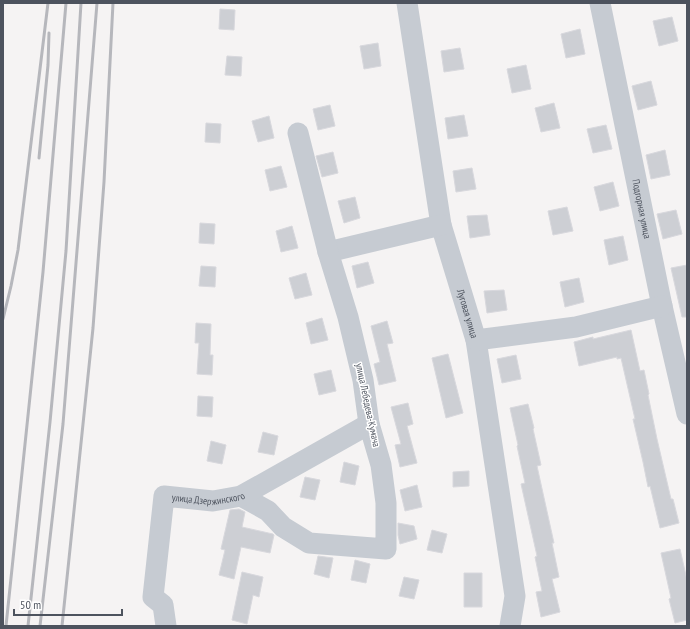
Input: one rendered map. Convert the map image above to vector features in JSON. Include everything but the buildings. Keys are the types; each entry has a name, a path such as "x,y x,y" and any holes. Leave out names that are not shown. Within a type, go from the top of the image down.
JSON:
{"street":[{"name":"Луговая улица","path":"407,3 441,225 476,340 515,596 510,626"},
{"name":"Подгорная улица","path":"600,3 662,306 687,414"},
{"name":"улица Лебедева-Кумача","path":"242,496 268,511 283,527 309,543 386,549 386,503 381,465 369,424 363,380 348,317 328,252 298,133"},
{"path":"328,252 441,225"},
{"path":"476,340 576,327 662,306"},
{"name":"улица Дзержинского","path":"166,626 163,604 153,598 164,496 214,501 242,496 369,424"}],"railway":[{"path":"3,319 18,250 48,3"},
{"path":"6,626 43,272 66,3"},
{"path":"28,626 50,422 66,251 81,3"},
{"path":"40,626 63,424 97,3"},
{"path":"62,626 93,328 104,182 113,3"},
{"path":"39,158 48,65 49,33"}]}
